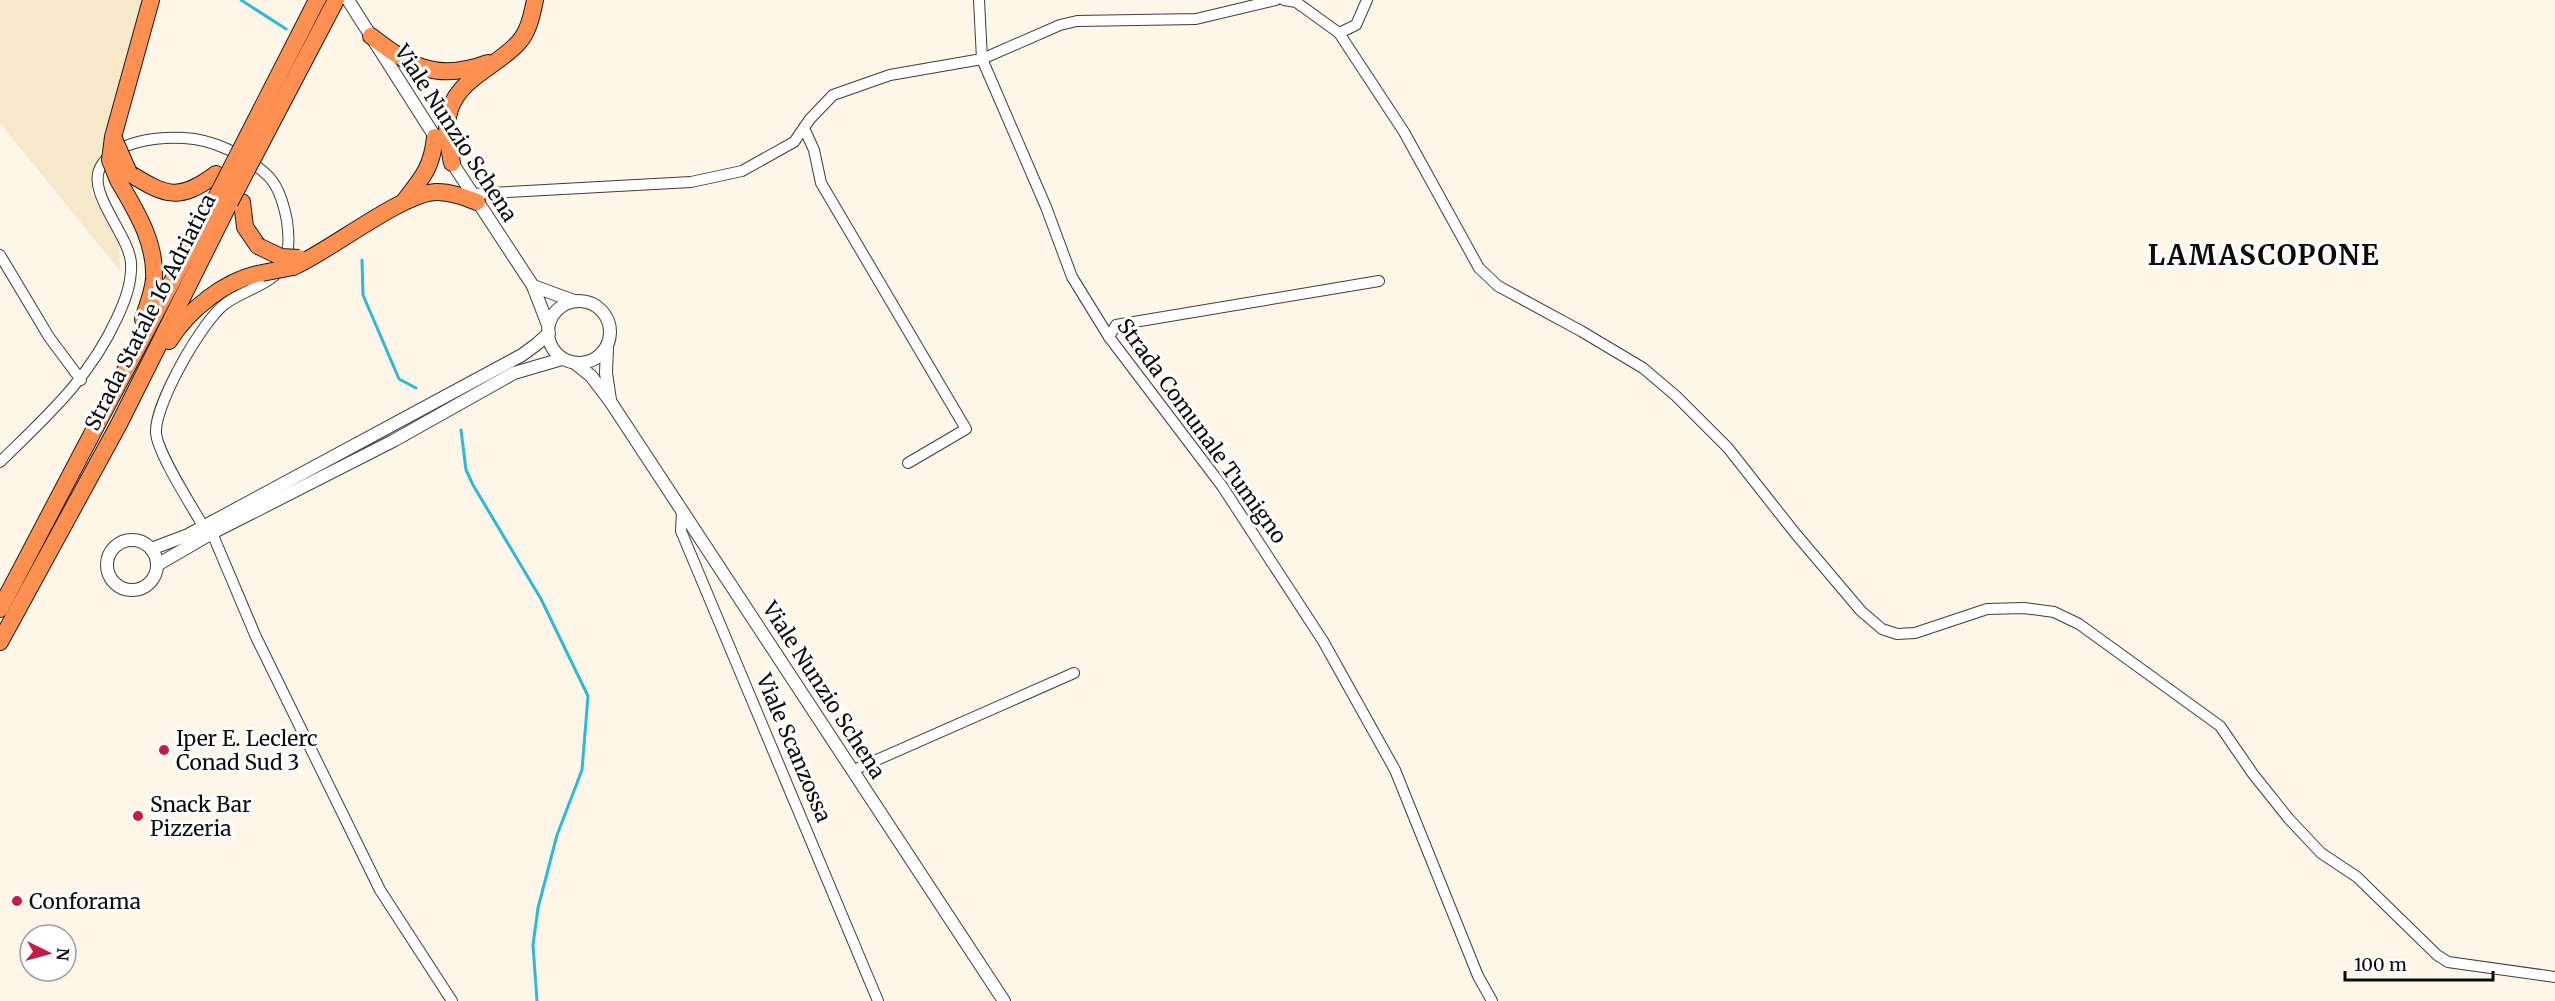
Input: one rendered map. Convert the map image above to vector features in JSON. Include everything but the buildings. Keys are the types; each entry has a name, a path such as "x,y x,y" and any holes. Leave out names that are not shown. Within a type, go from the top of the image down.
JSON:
{"highway":[{"path":"88,437 143,319 154,281 153,253 124,177 113,137 151,0"},
{"name":"Strada Statale 16 Adriatica","path":"0,642 119,424 230,199 260,110 317,0"},
{"name":"Strada Statale 16 Adriatica","path":"0,609 88,437 230,199 337,0"},
{"path":"452,163 447,132 450,109 461,88 520,41 530,21 535,0"},
{"path":"371,36 416,67 440,72 470,70 502,57"},
{"path":"124,177 161,193 194,190 216,174 260,110"},
{"path":"405,200 427,172 433,156 435,137"},
{"path":"119,424 173,335 200,303 248,276 301,261 405,200 435,192 475,198"},
{"path":"230,199 258,246 281,257 301,261"}],"street":[{"name":"Viale Nunzio Schena","path":"348,0 533,286 548,329"},
{"name":"Strada Comunale Tumigno","path":"979,0 982,58 1046,207 1072,277 1109,337 1222,486 1323,641 1395,770 1478,976 1492,1001"},
{"path":"475,198 691,182 742,171 794,142 833,95 890,75 982,58 1060,25 1077,21 1196,19 1276,0"},
{"path":"1284,0 1296,2 1340,33 1404,132 1479,268 1498,286 1581,331 1642,368 1676,396 1728,448 1795,533 1861,611 1882,629 1898,634 1915,633 1987,609 2024,608 2054,612 2079,624 2220,726 2274,801 2321,853 2357,877 2437,955 2448,962 2555,977"},
{"path":"1340,33 1356,25 1367,0"},
{"path":"804,128 814,150 821,183 966,429 908,463"},
{"path":"0,462 81,380 105,345 128,294 131,262 123,237 100,196 98,178 101,166 129,144 164,137 202,138 222,146 267,175 283,201 289,247 283,265 271,279 224,304 201,330 160,407 156,434 163,453 207,530 256,637 380,890 452,1001"},
{"path":"0,255 49,337 81,380"},
{"path":"1109,337 1116,325 1379,281"},
{"path":"533,286 574,301 591,303 606,316 610,327 607,347 600,356 586,363 575,363 562,359 554,351 549,341 548,329"},
{"path":"157,565 207,530 522,355 548,329 555,312 574,301"},
{"name":"Viale Nunzio Schena","path":"607,347 606,373 610,401"},
{"path":"151,549 207,530 393,441 514,373 562,359"},
{"name":"Viale Nunzio Schena","path":"575,363 591,376 610,401 1004,1001"},
{"name":"Viale Scanzossa","path":"682,510 681,531 878,1001"},
{"path":"136,540 151,549 157,565 154,578 148,584 138,589 122,588 115,584 108,573 109,555 120,543 136,540"},
{"path":"854,770 1074,673"}],"shaded area":[{"path":"0,0 146,0 111,109 91,192 119,242 120,271 0,123"}],"waterway":[{"path":"241,0 286,29"},
{"path":"362,260 363,295 399,379 416,388"},
{"path":"461,430 466,470 473,485 541,599 588,696 582,770 557,835 538,908 533,945 537,1001"}],"place":[{"name":"Iper E. Leclerc Conad Sud 3","path":"164,750"},
{"name":"Snack Bar Pizzeria","path":"138,816"},
{"name":"Conforama","path":"17,901"}],"district":[{"name":"LAMASCOPONE","path":"2264,255"}]}
